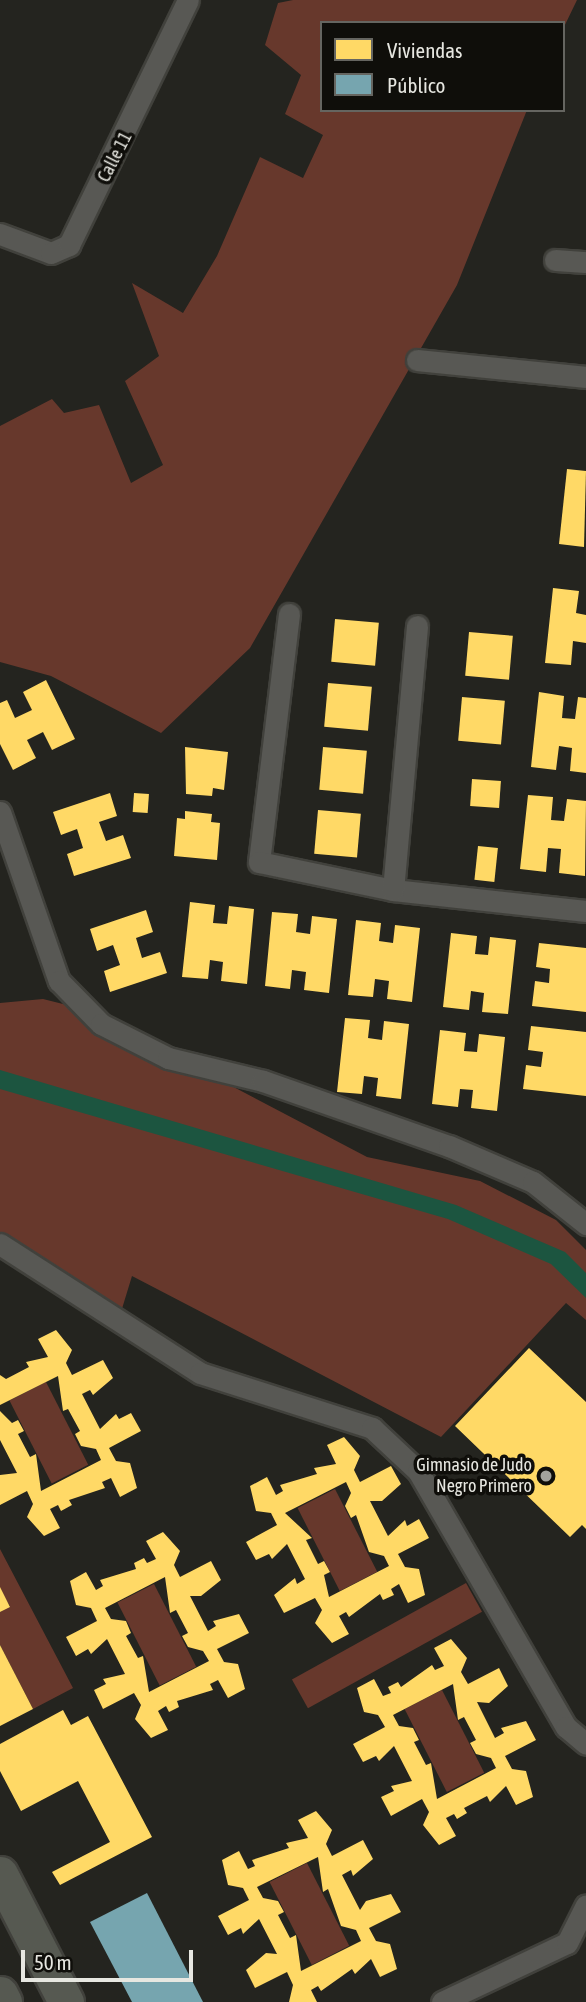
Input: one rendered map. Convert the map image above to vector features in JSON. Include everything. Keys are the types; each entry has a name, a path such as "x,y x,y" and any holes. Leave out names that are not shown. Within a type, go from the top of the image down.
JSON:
{"main road":[{"path":"0,1874 66,2002"},
{"path":"0,1994 4,2002"}],"street":[{"name":"Calle 11","path":"0,234 51,253 69,245 188,0"},
{"path":"555,260 586,262"},
{"path":"418,359 586,377"},
{"path":"289,614 256,855 265,867 393,890 586,911"},
{"path":"393,890 417,626"},
{"path":"0,812 59,981 101,1024 168,1058 263,1081 449,1146 533,1182 586,1224"},
{"path":"0,1244 200,1373 372,1428 418,1471 566,1727 586,1744"},
{"path":"442,2002 577,1947 586,1905"}],"shaded area":[{"path":"293,0 577,0 565,25 565,21 320,21 320,112 526,112 457,285 250,648 161,733 51,676 0,662 0,426 52,399 64,413 99,405 131,483 163,465 125,381 159,356 132,283 183,313 217,256 260,157 303,178 323,135 285,114 301,75 265,45 278,3"},
{"path":"43,999 87,1010 367,1157 480,1181 556,1220 586,1250 586,1320 566,1303 441,1437 132,1276 121,1312 0,1237 0,1003"},
{"path":"0,1070 456,1205 565,1252 586,1273 586,1298 551,1264 448,1219 0,1089"},
{"path":"46,1382 88,1465 52,1483 9,1401"},
{"path":"335,1489 377,1572 340,1591 298,1508"},
{"path":"0,1549 73,1688 33,1709 0,1645 0,1612 10,1606 0,1591"},
{"path":"466,1583 482,1612 308,1708 292,1679"},
{"path":"154,1584 196,1667 160,1685 117,1603"},
{"path":"442,1690 484,1773 447,1792 405,1709"},
{"path":"307,1863 349,1946 312,1965 270,1882"}],"building: Viviendas":[{"path":"567,469 586,471 584,547 559,544"},
{"path":"553,588 579,591 576,613 586,615 586,643 573,641 571,665 545,663"},
{"path":"335,619 379,623 375,666 331,662"},
{"path":"469,632 513,636 509,680 465,676"},
{"path":"46,680 75,739 52,750 43,732 27,740 36,758 13,770 0,744 0,703 7,700 15,718 32,710 23,692"},
{"path":"328,683 372,687 368,731 324,727"},
{"path":"539,692 564,696 562,718 575,719 578,697 586,698 586,773 570,771 572,748 559,746 556,770 531,767"},
{"path":"462,697 505,701 501,745 458,741"},
{"path":"185,747 228,752 224,790 213,788 212,796 186,794"},
{"path":"323,747 367,751 363,794 319,790"},
{"path":"472,779 501,781 499,808 470,806"},
{"path":"110,793 117,816 99,822 106,841 123,835 131,858 74,876 67,854 83,848 77,829 61,835 53,812"},
{"path":"134,793 149,794 148,813 133,812"},
{"path":"528,795 553,797 551,820 564,821 567,799 586,801 585,876 559,873 561,849 548,848 546,872 520,869"},
{"path":"318,810 361,814 357,858 314,854"},
{"path":"185,811 212,814 211,822 220,823 217,860 174,856 177,818 185,819"},
{"path":"478,846 498,848 494,882 474,880"},
{"path":"190,902 215,905 213,923 227,924 229,906 254,909 247,984 221,981 223,962 210,960 208,979 182,977"},
{"path":"146,910 153,932 136,938 142,958 160,952 167,973 110,992 104,971 120,965 113,945 97,951 90,929"},
{"path":"272,912 298,914 296,932 310,934 312,916 337,919 329,993 304,990 306,972 292,970 290,989 265,986"},
{"path":"356,920 381,923 379,941 393,943 395,925 420,928 412,1002 387,999 389,981 375,979 373,997 348,995"},
{"path":"451,933 477,936 475,954 488,955 490,937 516,940 508,1014 482,1012 484,993 471,991 469,1010 443,1007"},
{"path":"539,943 586,948 586,1012 532,1006 535,981 549,983 550,969 536,967"},
{"path":"345,1018 370,1020 368,1038 382,1040 384,1021 409,1024 401,1099 376,1096 378,1078 364,1076 362,1094 337,1092"},
{"path":"531,1026 586,1032 586,1096 523,1089 526,1065 541,1067 543,1052 528,1050"},
{"path":"440,1030 466,1033 464,1051 477,1052 479,1034 505,1037 497,1111 471,1108 473,1090 460,1089 458,1107 432,1104"},
{"path":"56,1330 72,1350 66,1363 72,1375 103,1360 113,1378 93,1395 90,1390 82,1394 100,1429 116,1414 119,1419 131,1413 141,1431 109,1448 116,1461 130,1463 137,1488 120,1497 111,1478 102,1482 105,1488 69,1500 72,1505 61,1511 58,1505 50,1509 60,1528 44,1536 27,1517 33,1504 27,1491 0,1505 0,1475 17,1473 0,1440 0,1411 12,1423 18,1420 24,1431 18,1434 30,1457 36,1454 41,1491 101,1460 96,1449 81,1446 75,1434 80,1431 68,1409 63,1411 58,1376 0,1405 0,1375 6,1379 29,1367 26,1362 48,1357 38,1339"},
{"name":"Gimnasio de Judo Negro Primero","path":"529,1348 586,1402 586,1529 582,1525 570,1537 455,1426"},
{"path":"344,1437 360,1456 354,1470 360,1482 391,1466 401,1484 382,1501 370,1501 388,1536 405,1520 407,1526 419,1519 429,1538 398,1554 405,1567 419,1569 425,1595 408,1603 399,1584 391,1589 394,1595 383,1600 380,1594 349,1617 346,1612 339,1616 349,1634 332,1643 315,1623 322,1610 315,1598 284,1613 274,1595 295,1578 297,1584 305,1579 287,1544 272,1559 269,1554 256,1560 246,1542 277,1525 271,1513 256,1511 250,1486 267,1477 276,1495 283,1491 280,1485 317,1474 314,1468 336,1464 327,1445","holes":["346,1482 351,1493 345,1506 351,1518 356,1515 369,1552 384,1556 389,1566 329,1597 324,1575 330,1572 324,1561 318,1564 306,1540 312,1538 285,1513"]},
{"path":"163,1532 180,1551 174,1565 180,1577 211,1561 221,1580 201,1596 190,1596 208,1631 216,1626 213,1621 239,1614 249,1633 217,1649 224,1662 238,1664 245,1689 228,1698 218,1680 210,1684 213,1690 177,1701 179,1707 169,1712 166,1706 158,1711 168,1730 151,1738 135,1719 141,1705 134,1693 103,1709 94,1690 106,1684 103,1679 125,1674 107,1639 91,1654 88,1649 76,1656 66,1637 97,1621 91,1608 76,1605 70,1581 86,1572 96,1590 103,1586 100,1580 136,1569 134,1563 144,1558 147,1563 156,1559 146,1541","holes":["165,1577 170,1613 176,1610 188,1633 182,1636 188,1647 203,1651 209,1661 149,1692 143,1656 138,1658 126,1636 131,1633 126,1621 111,1619 105,1608"]},
{"path":"0,1587 10,1607 0,1612"},
{"path":"451,1639 467,1658 461,1672 468,1684 499,1668 508,1686 489,1703 477,1702 495,1738 504,1733 501,1728 526,1721 536,1740 505,1756 512,1769 526,1771 533,1797 516,1805 506,1786 490,1802 487,1796 464,1808 467,1813 457,1819 454,1814 446,1818 456,1836 439,1845 423,1825 429,1812 422,1799 391,1816 381,1797 394,1791 391,1786 412,1781 394,1746 379,1761 376,1756 363,1762 353,1744 385,1727 378,1715 364,1712 357,1688 374,1679 383,1696 391,1693 388,1687 398,1682 401,1687 432,1665 435,1670 444,1666 434,1648","holes":["453,1684 458,1720 464,1717 476,1740 470,1743 476,1754 491,1758 496,1768 437,1799 431,1763 426,1765 414,1742 419,1740 413,1728 399,1726 393,1715"]},
{"path":"0,1645 33,1709 0,1726"},
{"path":"63,1710 71,1725 88,1716 152,1837 60,1885 52,1872 110,1842 78,1781 21,1811 0,1771 0,1744"},
{"path":"316,1811 332,1830 326,1844 332,1856 363,1840 373,1859 353,1876 351,1870 342,1875 360,1910 366,1901 391,1894 401,1912 369,1928 376,1941 390,1944 397,1969 380,1977 371,1959 355,1974 352,1969 321,1991 318,1986 311,1990 317,2002 289,2002 293,1985 287,1972 255,1988 246,1970 266,1953 277,1954 259,1919 243,1934 241,1928 228,1935 218,1916 249,1900 243,1888 228,1885 222,1860 239,1851 248,1869 255,1866 252,1860 289,1848 286,1843 308,1838 298,1820","holes":["318,1857 323,1892 328,1889 341,1926 356,1930 361,1941 301,1971 296,1935 290,1938 278,1915 284,1912 278,1901 263,1898 257,1887"]}],"building: Público":[{"path":"147,1893 203,2002 132,2002 90,1922"}],"place":[{"name":"Gimnasio de Judo Negro Primero","path":"546,1476"}]}
